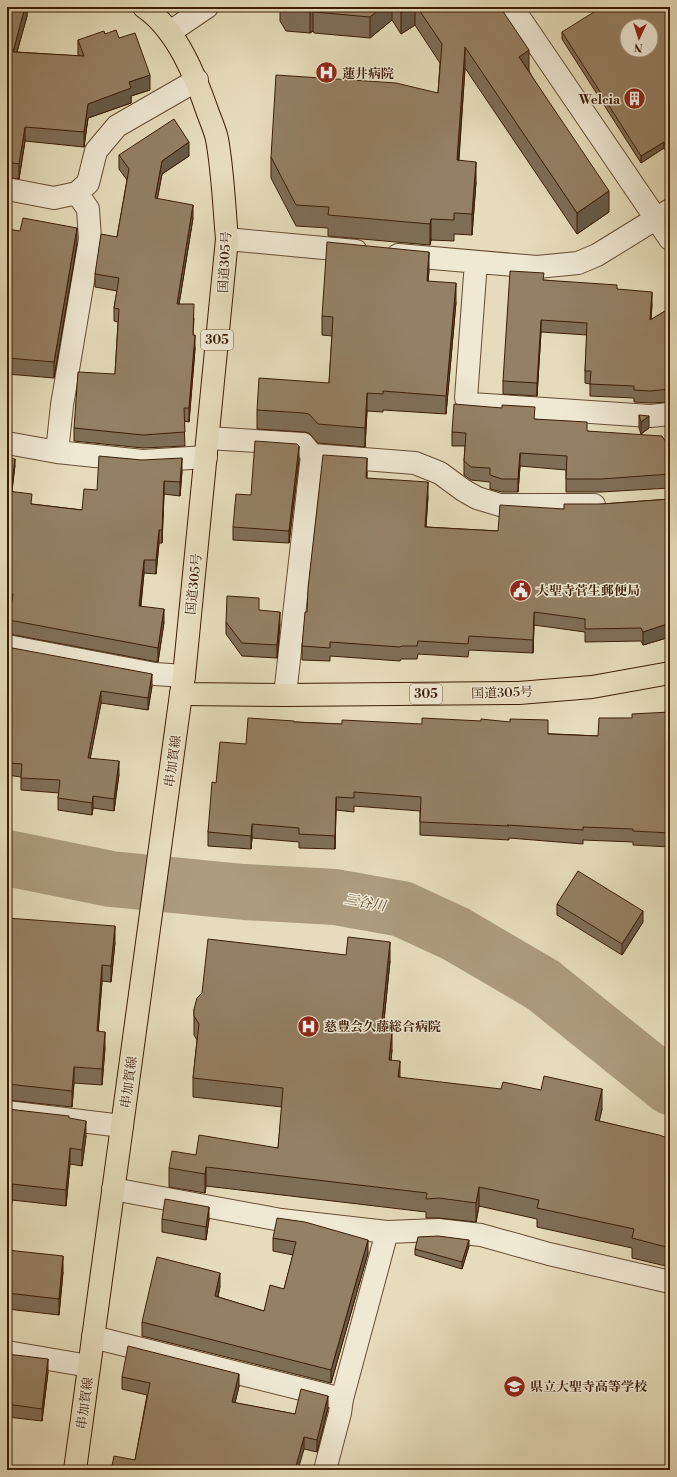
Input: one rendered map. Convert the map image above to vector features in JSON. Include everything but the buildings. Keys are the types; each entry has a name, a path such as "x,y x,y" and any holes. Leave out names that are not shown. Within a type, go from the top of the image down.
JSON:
{"main road":[{"name":"国道305号","path":"144,7 152,13 170,32 197,80 217,138 223,185 227,239 183,685 285,695 519,693 592,687 670,673"},
{"name":"串加賀線","path":"75,1470 183,685"}],"street":[{"path":"170,32 207,7"},
{"path":"512,7 663,214 670,239"},
{"path":"7,189 54,198 77,193 88,183 96,151 117,126 197,80"},
{"path":"57,452 62,406 90,239 88,209 77,193"},
{"path":"227,239 537,267 578,263 597,255 663,214"},
{"path":"476,262 466,398 471,404 650,416 670,414"},
{"path":"7,443 57,452 143,461 207,448 303,444 312,455 285,695"},
{"path":"312,455 415,463 440,473 463,490 477,498 500,505 616,505"},
{"path":"7,646 155,674 183,685"},
{"path":"7,1112 122,1126"},
{"path":"113,1189 281,1220 387,1232 438,1230 481,1235 549,1254 670,1282"},
{"path":"325,1470 340,1413 342,1399 387,1232"},
{"path":"93,1337 342,1399"},
{"path":"7,1352 89,1366"}],"waterway":[{"name":"三谷川","path":"7,858 111,879 244,892 335,897 402,909 456,934 543,985 670,1087"}],"place":[{"name":"蓮井病院","path":"327,73"},
{"name":"Welcia","path":"635,99"},
{"name":"大聖寺菅生郵便局","path":"520,590"},
{"name":"慈豊会久藤総合病院","path":"309,1026"},
{"name":"県立大聖寺高等学校","path":"515,1386"}]}
